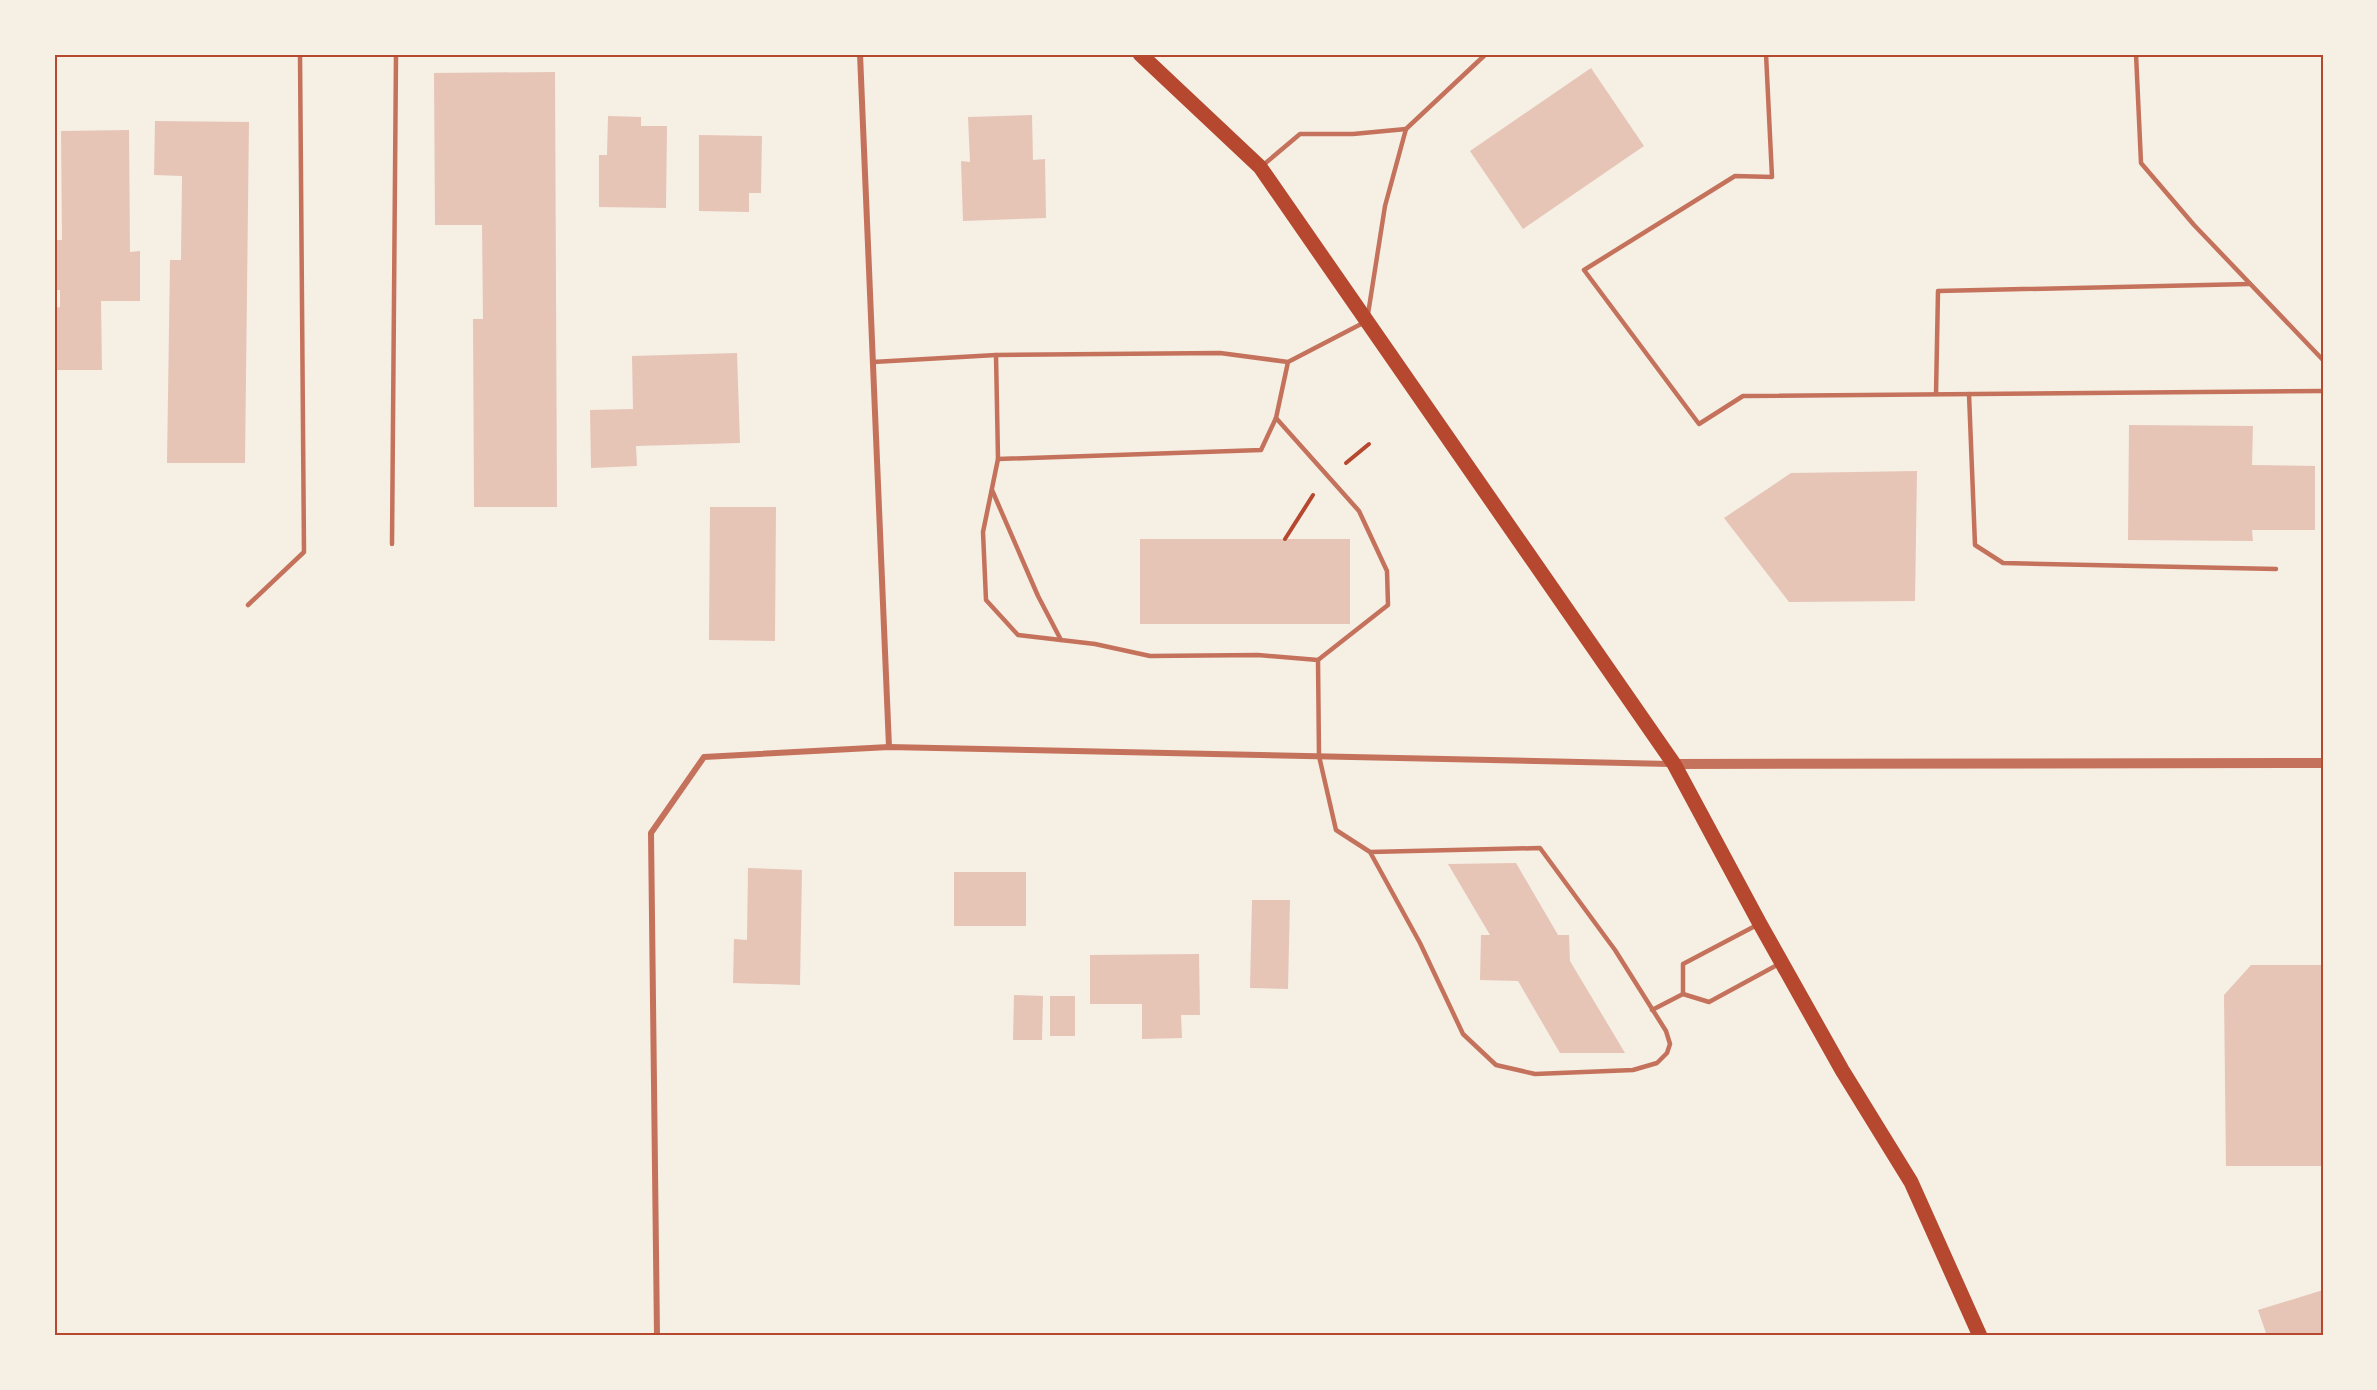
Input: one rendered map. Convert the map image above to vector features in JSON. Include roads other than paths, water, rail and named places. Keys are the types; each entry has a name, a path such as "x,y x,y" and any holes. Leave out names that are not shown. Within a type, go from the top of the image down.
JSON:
{"main road":[{"path":"1140,54 1260,167 1674,764 1842,1070 1911,1182 1980,1336"}],"street":[{"path":"860,54 889,747"},
{"path":"657,1336 651,833 704,757 889,747 1674,764 2323,763"}],"lane":[{"path":"248,605 304,552 300,54"},
{"path":"392,544 396,54"},
{"path":"873,362 996,355 1220,353 1288,362 1367,321 1385,206 1406,129 1486,54"},
{"path":"1766,54 1772,177 1735,176 1584,270 1699,424 1743,396 2323,391"},
{"path":"2136,54 2141,163 2193,225 2323,360"},
{"path":"1260,167 1300,134 1353,134 1406,129"},
{"path":"1936,394 1938,291 2249,284"},
{"path":"996,355 998,459 983,532 986,600 1018,635 1095,644 1150,656 1258,655 1318,660 1389,605 1387,571 1359,511 1276,418"},
{"path":"998,459 1261,450 1276,418 1288,362"},
{"path":"1969,394 1975,546 2003,563 2276,569"},
{"path":"992,490 1038,596 1061,640"},
{"path":"1318,660 1319,756 1336,830 1370,852 1420,943 1463,1034 1496,1065 1535,1074 1633,1070 1657,1062 1667,1053 1670,1044 1666,1031 1615,950 1540,848 1370,852"},
{"path":"1683,994 1683,964 1760,924"},
{"path":"1652,1010 1683,994 1709,1002 1782,963"}]}
